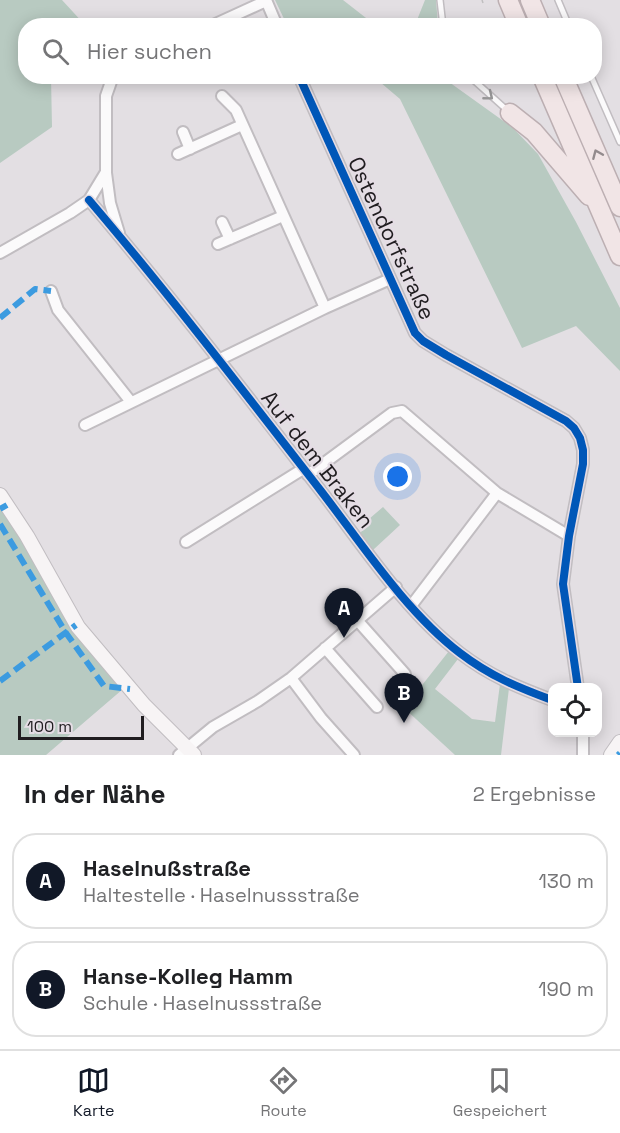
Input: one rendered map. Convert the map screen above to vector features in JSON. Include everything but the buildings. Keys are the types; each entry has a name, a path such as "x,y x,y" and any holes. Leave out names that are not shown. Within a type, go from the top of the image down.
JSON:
{"highway":[{"path":"508,0 516,18"},
{"path":"530,0 538,18"},
{"path":"545,84 620,256"},
{"path":"566,84 620,207"},
{"path":"510,113 534,132 598,206"}],"street":[{"path":"229,18 266,1 273,18"},
{"name":"Auf dem Braken","path":"110,84 106,96 106,172 110,202 120,237"},
{"name":"Ostendorfstraße","path":"303,84 415,333 423,341 566,422 574,428 580,438 584,450 583,464 568,536 563,584 577,683"},
{"path":"222,96 236,110 325,308"},
{"path":"178,154 242,125"},
{"path":"183,132 190,148"},
{"path":"0,253 89,200 106,172"},
{"name":"Auf dem Braken","path":"89,200 411,606 434,631 458,652 496,678 548,698"},
{"path":"218,244 283,216"},
{"path":"222,222 230,239"},
{"path":"85,425 325,308 390,279"},
{"path":"51,291 58,310 132,402"},
{"path":"186,543 306,472 398,411 405,414 497,493 568,536"},
{"path":"411,606 497,493"},
{"path":"0,495 27,536 78,627 187,753 213,727 258,701 291,678 396,587"},
{"path":"357,620 405,674"},
{"path":"325,648 377,707"},
{"path":"291,678 321,718 354,755"},
{"path":"583,737 583,755"},
{"path":"611,755 620,742"}],"lane":[{"path":"440,0 442,18"},
{"path":"558,0 566,18"},
{"path":"478,84 510,113"},
{"path":"595,84 620,142"}],"green space":[{"path":"0,0 62,0 79,18 18,18 18,84 51,84 52,127 0,163"},
{"path":"275,0 343,0 366,18 284,18"},
{"path":"425,0 436,0 437,18 418,18"},
{"path":"382,84 452,84 513,128 538,154 620,308 620,371 576,326 522,348 400,99"},
{"path":"0,503 123,689 46,755 0,755"},
{"path":"383,507 400,525 373,550 360,533 371,522 369,519"},
{"path":"449,651 458,659 435,689 472,719 495,722 500,684 509,688 501,755 455,755 404,708"}],"marked path":[{"path":"0,318 35,289 51,291"},
{"path":"0,509 7,505"},
{"path":"0,524 66,633 104,686 130,689"},
{"path":"0,681 76,625"}],"cycle path":[{"path":"303,84 415,333 423,341 446,355 566,421 580,438 583,464 569,536 563,584 577,683"},
{"path":"89,200 178,308 403,598 421,618 460,653 493,675 548,698"}],"place":[{"name":"Haselnußstraße","path":"344,638"},
{"name":"Hanse-Kolleg Hamm","path":"404,723"}]}
